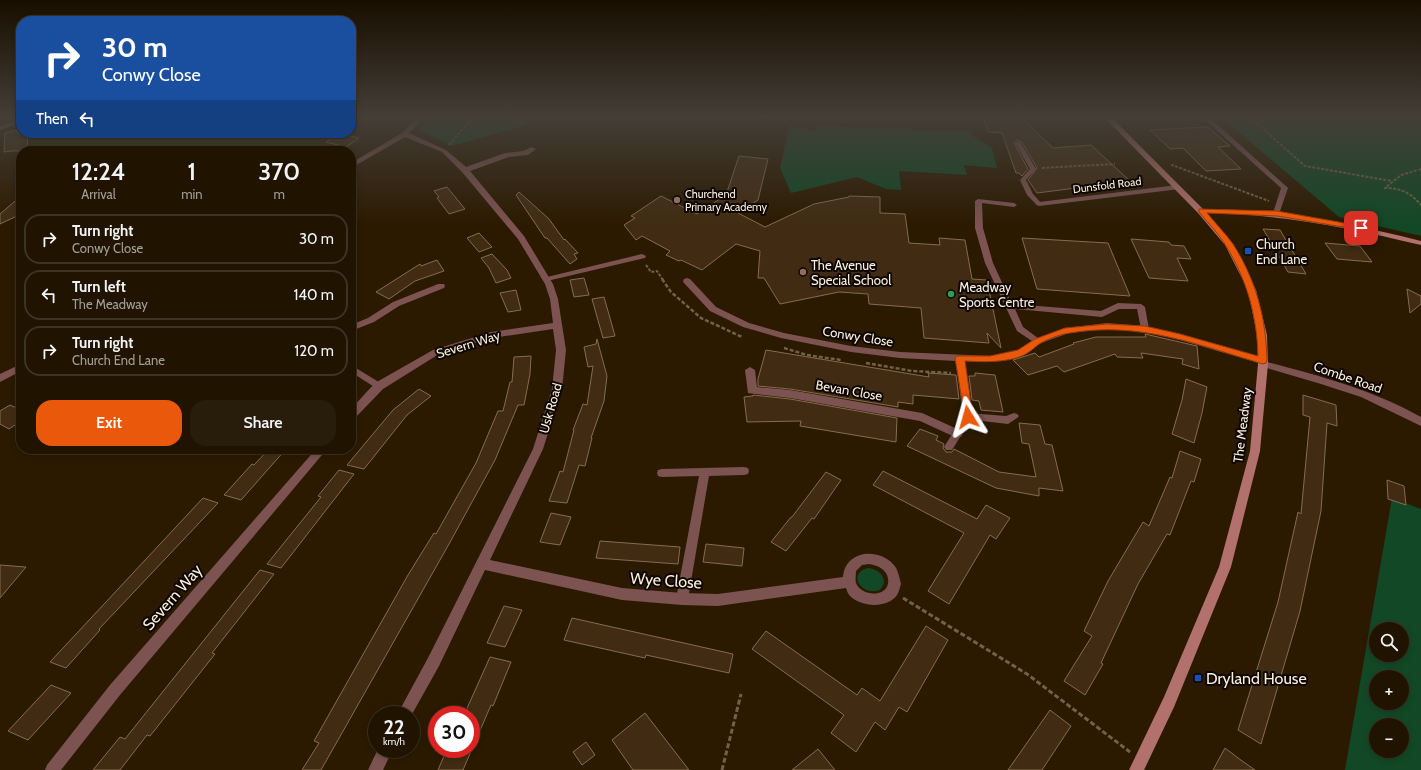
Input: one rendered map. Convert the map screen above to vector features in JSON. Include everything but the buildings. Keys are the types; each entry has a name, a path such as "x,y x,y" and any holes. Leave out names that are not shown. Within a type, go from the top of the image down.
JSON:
{"street":[{"path":"356,163 373,153"},
{"name":"Usk Road","path":"409,706 434,661 538,449 557,389 561,350 554,298 547,279 521,238 465,170 446,153"},
{"path":"465,170 508,155 525,153"},
{"name":"The Meadway","path":"1136,770 1169,702 1225,568 1255,451 1263,362 1262,335 1252,290 1229,244 1201,211 1143,153"},
{"name":"Dunsfold Road","path":"1039,204 1177,187"},
{"path":"1201,211 1279,209 1421,243"},
{"name":"Conwy Close","path":"687,281 713,309 746,325 784,336 851,349 895,355 990,359 1021,353 1038,341 1068,330 1107,326 1145,329 1180,337 1263,362"},
{"name":"Severn Way","path":"356,410 379,386 436,352 491,335 558,325"},
{"path":"957,434 968,417 960,358"},
{"name":"Combe Road","path":"1263,362 1343,386 1404,411 1421,422"},
{"path":"0,378 16,369"},
{"name":"Bevan Close","path":"750,370 752,390 790,394 922,417 957,434"},
{"name":"Severn Way","path":"52,770 115,690 318,454"},
{"path":"873,559 880,561 891,570 895,584 893,591 882,599 874,600 858,595 852,589 849,582 850,569 858,560 873,559"},
{"name":"Wye Close","path":"482,564 622,594 682,599 718,600 849,582"},
{"path":"375,770 381,758"}],"lane":[{"path":"1024,153 1033,169 1023,180 1030,195 1039,204"},
{"path":"1245,153 1285,188 1279,209"},
{"path":"1014,205 978,201 979,228 989,263 1020,330 1038,341"},
{"path":"547,279 642,256"},
{"path":"356,326 371,320 396,304 442,286"},
{"path":"1010,306 1102,314 1118,306 1141,307 1145,329"},
{"path":"356,371 379,386"},
{"path":"968,417 1008,420 1014,416"},
{"path":"949,447 957,434"},
{"path":"662,473 744,471"},
{"path":"682,599 705,472"}],"path":[{"path":"1290,153 1305,166 1392,181"},
{"path":"1033,169 1115,164"},
{"path":"1177,170 1172,165 1279,209"},
{"path":"1421,169 1407,171 1392,181 1385,188 1398,188 1414,196 1421,205"},
{"path":"893,591 914,606 1027,674 1142,760"},
{"path":"722,770 741,694"}],"green space":[{"path":"783,153 993,153 997,168 964,165 967,175 899,171 901,190 886,189 857,177 791,193 780,168"},
{"path":"1263,153 1421,153 1421,236 1339,217"},
{"path":"1392,498 1421,509 1421,770 1345,770 1369,631 1369,662 1409,662 1409,622 1371,622"},
{"path":"868,568 877,571 883,577 884,583 880,590 867,590 859,584 858,575"}],"place":[{"name":"Churchend Primary Academy","path":"677,200"},
{"name":"Church End Lane","path":"1248,251"},
{"name":"The Avenue Special School","path":"803,272"},
{"name":"Meadway Sports Centre","path":"951,294"},
{"name":"Dryland House","path":"1198,678"}],"route":[{"path":"968,417 960,358 990,359 1021,353 1038,341 1068,330 1107,326 1145,329 1263,360 1262,335 1252,290 1229,244 1201,211 1218,210 1277,213 1361,228"}]}
